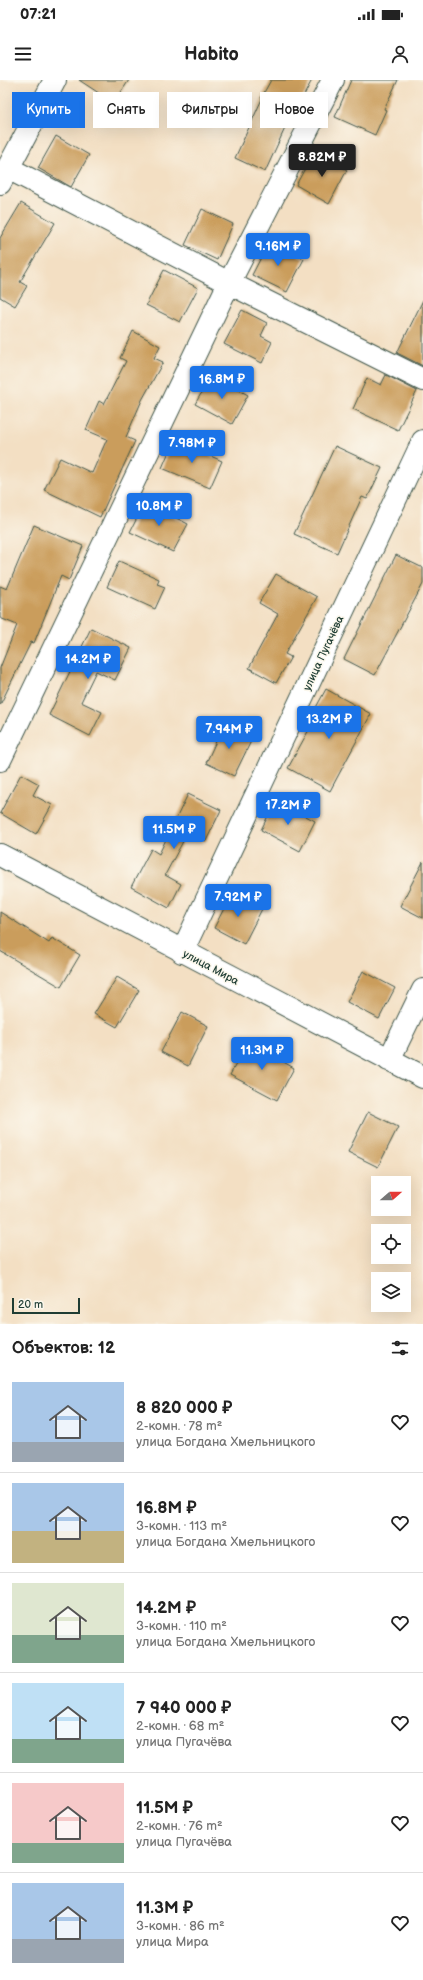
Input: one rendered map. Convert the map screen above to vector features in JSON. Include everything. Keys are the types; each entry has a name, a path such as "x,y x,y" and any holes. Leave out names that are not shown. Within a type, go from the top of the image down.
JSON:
{"street":[{"path":"55,80 4,176 229,283 423,380"},
{"path":"0,760 229,283 333,80"},
{"name":"улица Пугачёва","path":"182,952 423,441"},
{"name":"улица Мира","path":"0,855 182,952 423,1077"},
{"path":"389,1060 423,990"}],"building":[{"path":"79,80 129,80 121,92 97,92"},
{"path":"271,80 312,80 306,92 264,92"},
{"path":"351,80 398,80 384,109 386,110 375,135 335,117"},
{"path":"260,103 260,128 285,128 265,172 235,158 249,128 252,128 252,121"},
{"path":"56,136 89,155 71,187 38,168"},
{"path":"314,152 347,170 329,204 296,185"},
{"path":"21,203 55,223 20,282 27,286 15,306 0,297 0,238"},
{"path":"202,209 233,224 217,260 185,245"},
{"path":"269,242 304,259 287,292 252,275"},
{"path":"164,270 198,288 180,322 146,305"},
{"path":"423,300 423,366 397,353"},
{"path":"242,310 267,323 261,336 272,342 262,363 224,344"},
{"path":"133,331 160,346 154,358 163,362 142,400 126,437 135,441 100,517 44,490 60,458 92,473 107,439 86,430 99,401 104,404 126,361 120,358"},
{"path":"212,375 248,395 232,424 195,404"},
{"path":"386,375 417,391 398,430 353,409 367,378 381,385"},
{"path":"174,440 222,461 210,488 162,468"},
{"path":"335,446 382,468 367,499 362,497 337,553 294,534"},
{"path":"145,502 188,524 173,552 130,532"},
{"path":"34,525 83,546 69,580 61,576 34,643 31,642 0,705 0,668 17,625 0,618 0,586 7,589"},
{"path":"396,555 423,568 423,584 375,675 344,659"},
{"path":"119,561 159,579 157,584 165,587 155,609 107,587"},
{"path":"276,574 317,597 285,654 291,657 276,683 249,668 278,614 259,603"},
{"path":"91,628 131,648 115,680 96,671 81,702 102,712 90,736 49,715"},
{"path":"326,689 371,714 330,791 288,768 317,715 313,713"},
{"path":"224,724 253,737 234,776 206,763"},
{"path":"21,774 39,784 33,795 52,805 36,834 0,813"},
{"path":"188,794 221,810 206,841 188,832 165,875 181,884 169,908 131,887 151,849 159,854"},
{"path":"276,800 315,821 300,851 261,830"},
{"path":"423,862 423,918 400,906"},
{"path":"233,891 263,907 244,944 214,928"},
{"path":"0,912 49,943 52,938 80,955 61,987 0,951"},
{"path":"363,971 395,988 379,1019 347,1002"},
{"path":"117,977 139,990 117,1027 94,1014"},
{"path":"182,1012 208,1026 188,1066 161,1052"},
{"path":"248,1042 294,1068 277,1100 230,1075"},
{"path":"368,1112 398,1127 378,1167 348,1152"}]}
